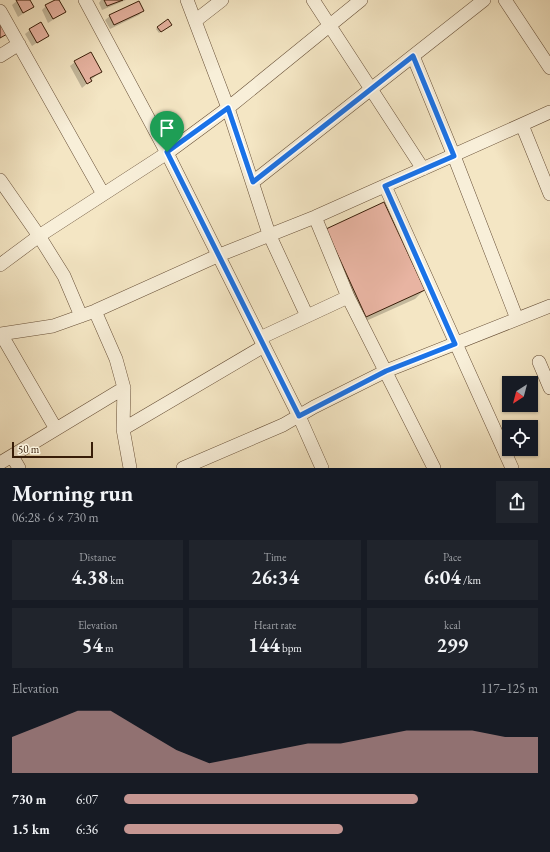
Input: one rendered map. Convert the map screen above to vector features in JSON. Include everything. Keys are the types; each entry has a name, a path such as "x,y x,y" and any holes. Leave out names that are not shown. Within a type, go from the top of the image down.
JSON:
{"street":[{"path":"85,0 167,152 217,256 299,416 322,468"},
{"path":"188,0 228,108 269,234 307,316"},
{"path":"195,21 222,0"},
{"path":"313,0 423,169"},
{"path":"0,266 39,236 167,152 228,108 361,0"},
{"path":"253,182 484,0"},
{"path":"505,0 550,68"},
{"path":"0,11 103,194"},
{"path":"0,56 19,44"},
{"path":"413,56 454,156 517,319"},
{"path":"56,429 1,334 52,326 95,311 217,256 269,234 315,217 550,112"},
{"path":"522,125 550,194"},
{"path":"0,180 39,236 64,276 82,316"},
{"path":"385,186 512,468"},
{"path":"315,217 348,297 434,468"},
{"path":"123,430 262,342 307,316 348,297"},
{"path":"183,468 283,425 386,371 550,306"},
{"path":"95,311 116,359 124,388 123,430 130,468"},
{"path":"539,362 550,388"},
{"path":"0,463 124,388"},
{"path":"12,456 19,468"}],"building":[{"path":"16,0 30,0 34,7 23,13"},
{"path":"55,0 59,0 66,12 53,19 45,5"},
{"path":"104,0 123,0 107,6"},
{"path":"139,1 144,11 114,25 109,15"},
{"path":"168,19 172,25 161,32 157,27"},
{"path":"41,22 49,36 37,43 29,29"},
{"path":"0,23 9,33 0,38"},
{"path":"91,52 102,72 90,78 92,81 87,84 74,61"},
{"path":"384,202 425,290 366,317 326,229"}],"route":[{"path":"413,56 454,156 385,186 455,344 386,371 299,416 217,256 167,152 228,108 253,182 413,56"}]}
